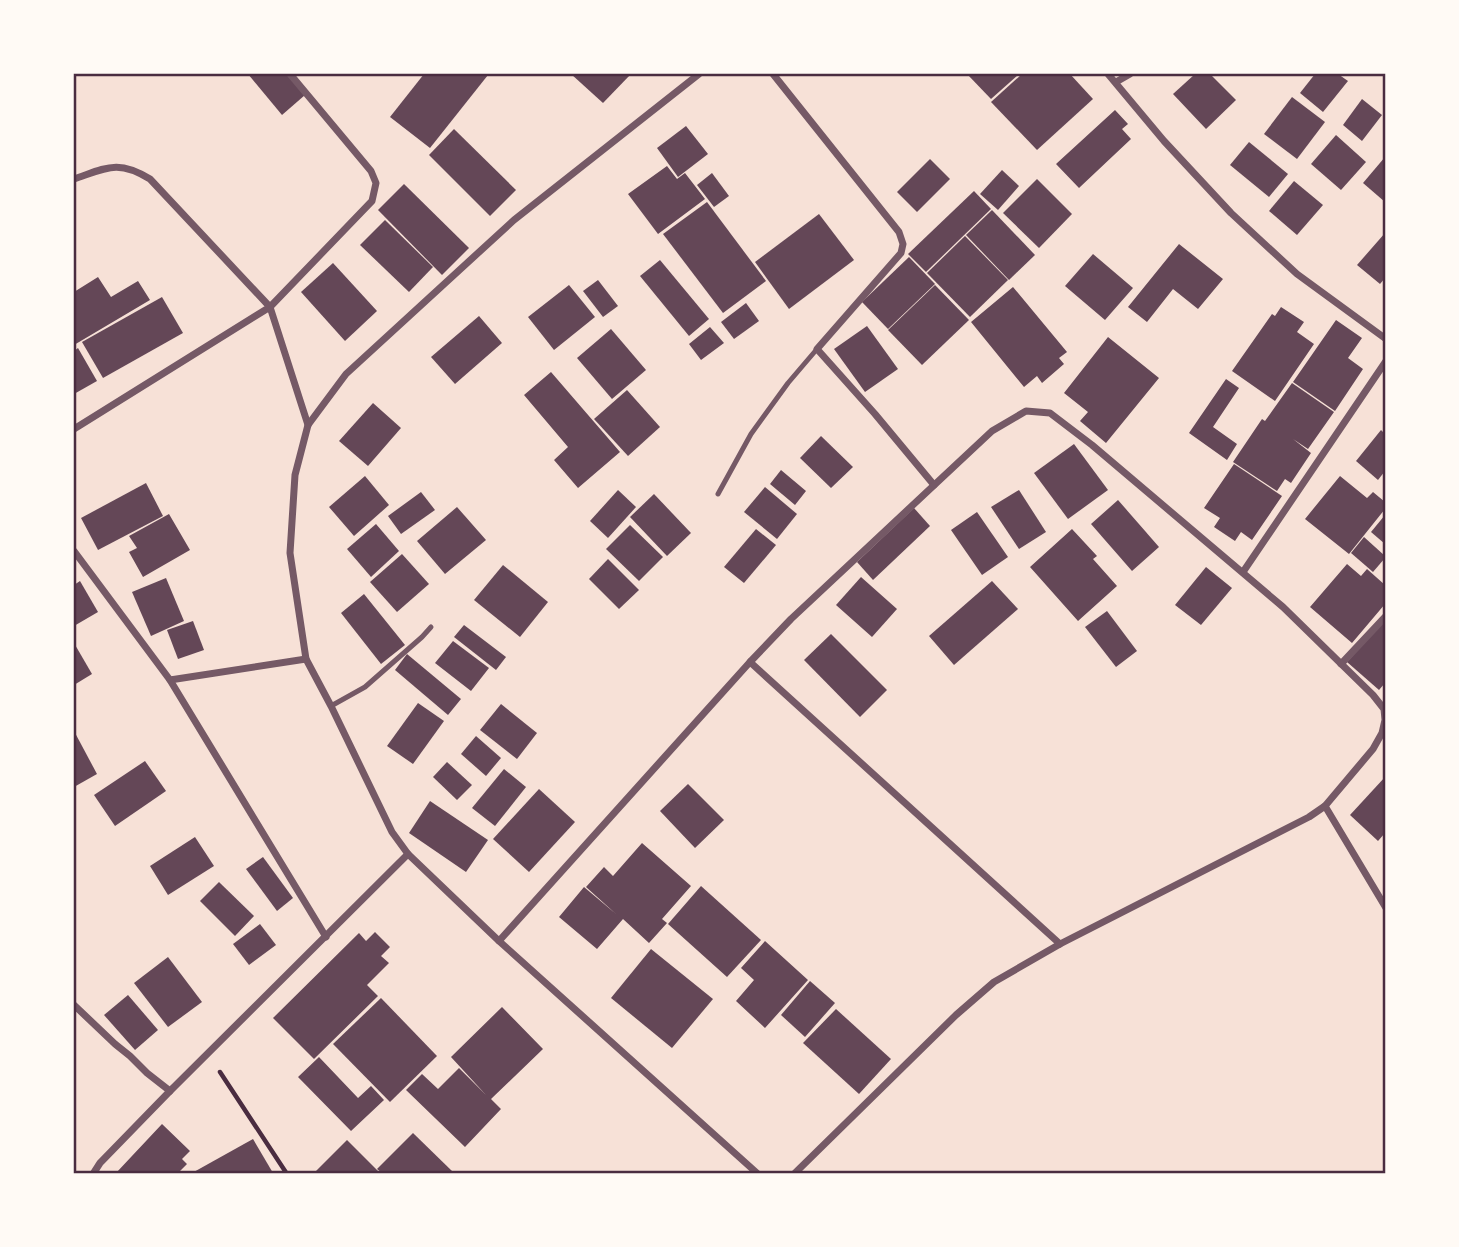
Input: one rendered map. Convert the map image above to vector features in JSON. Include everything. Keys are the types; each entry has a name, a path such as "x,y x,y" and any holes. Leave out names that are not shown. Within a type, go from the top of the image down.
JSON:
{"street":[{"path":"74,429 270,307 372,201 376,183 371,172 290,74"},
{"path":"699,74 504,229 346,374 308,425 295,475 290,553 306,659 392,832 408,854 499,941 758,1174"},
{"path":"773,74 899,232 903,244 901,253 817,349 934,485"},
{"path":"1108,74 1164,141 1231,214 1297,274 1385,338"},
{"path":"1116,82 1130,74"},
{"path":"74,179 107,167 137,171 150,179 270,307 308,425"},
{"path":"1243,572 1385,361"},
{"path":"499,941 791,619 992,431 1026,411 1050,413 1092,445 1283,607 1341,664 1384,709 1382,733 1373,749 1325,806 1309,817 1060,944 995,982 966,1006 794,1174"},
{"path":"74,551 170,680 326,937"},
{"path":"1341,664 1385,616"},
{"path":"170,680 306,659"},
{"path":"750,662 1060,944"},
{"path":"1325,806 1385,908"},
{"path":"93,1174 100,1163 170,1091 408,854"},
{"path":"74,1005 170,1091"}],"lane":[{"path":"718,494 751,434 817,349"},
{"path":"331,706 366,687 431,627"}],"path":[{"path":"208,1054 287,1174"}],"building":[{"path":"248,74 287,74 305,95 282,115"},
{"path":"424,74 488,75 430,148 390,117"},
{"path":"571,74 631,74 603,103"},
{"path":"967,74 1019,74 991,99"},
{"path":"1022,74 1070,74 1093,99 1037,150 991,102"},
{"path":"1195,74 1210,74 1236,100 1206,129 1173,94"},
{"path":"1315,74 1338,74 1348,81 1323,112 1300,93"},
{"path":"1292,97 1325,122 1297,159 1264,134"},
{"path":"1362,99 1382,115 1362,141 1343,125"},
{"path":"1115,110 1128,124 1122,129 1131,139 1079,188 1056,164"},
{"path":"686,126 708,154 678,177 657,148"},
{"path":"454,129 516,190 490,216 429,155"},
{"path":"1336,135 1366,162 1341,190 1311,164"},
{"path":"1249,142 1288,174 1269,197 1230,165"},
{"path":"1385,157 1385,202 1363,183"},
{"path":"930,159 950,179 917,212 897,192"},
{"path":"667,166 677,179 685,173 705,199 658,234 628,194"},
{"path":"1002,170 1019,186 998,210 980,194"},
{"path":"712,173 729,196 714,207 697,185"},
{"path":"1037,179 1072,214 1039,248 1003,213"},
{"path":"1294,181 1323,205 1297,235 1269,211"},
{"path":"404,184 469,248 442,275 378,210"},
{"path":"974,191 991,209 926,272 908,254"},
{"path":"707,202 766,281 723,313 663,234"},
{"path":"992,210 1035,255 1009,280 966,235"},
{"path":"819,214 854,260 789,309 755,262"},
{"path":"385,220 433,267 409,292 360,245"},
{"path":"1385,233 1385,278 1380,284 1357,265"},
{"path":"965,236 1008,280 970,317 927,273"},
{"path":"1179,244 1223,279 1198,309 1173,289 1147,322 1128,307"},
{"path":"1093,254 1133,288 1105,320 1065,286"},
{"path":"909,257 935,284 888,329 862,302"},
{"path":"660,260 709,319 689,336 640,276"},
{"path":"333,263 377,311 345,341 301,292"},
{"path":"98,277 111,297 138,281 150,300 74,345 74,292"},
{"path":"598,280 618,306 603,317 583,291"},
{"path":"569,285 595,317 554,350 528,317"},
{"path":"935,285 969,320 922,365 888,330"},
{"path":"1013,287 1067,352 1059,358 1064,364 1042,383 1037,376 1024,387 971,322"},
{"path":"162,297 183,333 103,378 82,342"},
{"path":"746,303 759,321 734,339 721,322"},
{"path":"1281,307 1304,322 1297,332 1314,344 1275,401 1232,371 1272,314 1275,316"},
{"path":"479,316 502,343 455,384 431,357"},
{"path":"1336,320 1362,338 1348,358 1363,369 1335,411 1293,382"},
{"path":"867,326 898,369 865,392 834,349"},
{"path":"710,327 724,343 701,360 689,344"},
{"path":"611,329 646,370 612,399 577,358"},
{"path":"1108,337 1159,378 1106,443 1080,421 1088,412 1064,393"},
{"path":"78,348 97,381 74,394 74,351"},
{"path":"551,372 620,452 578,488 554,460 568,447 524,395"},
{"path":"1226,379 1239,388 1213,427 1237,444 1227,460 1189,433"},
{"path":"1292,383 1334,412 1308,449 1293,439 1311,453 1291,483 1285,479 1277,491 1233,462 1262,419 1265,421"},
{"path":"627,390 660,427 628,456 594,419"},
{"path":"373,403 401,428 368,466 339,441"},
{"path":"1381,430 1385,434 1385,471 1378,480 1356,461"},
{"path":"821,436 853,467 831,488 800,458"},
{"path":"1074,444 1108,490 1068,519 1034,473"},
{"path":"1234,464 1282,496 1252,540 1241,532 1235,541 1214,527 1220,518 1204,508"},
{"path":"781,470 806,491 795,505 770,484"},
{"path":"365,476 389,505 354,536 329,507"},
{"path":"1340,476 1367,498 1373,492 1385,502 1385,509 1349,554 1305,519"},
{"path":"146,483 163,516 98,550 81,518"},
{"path":"765,487 797,514 777,539 744,512"},
{"path":"618,490 636,507 608,538 590,521"},
{"path":"1019,490 1046,532 1019,549 991,507"},
{"path":"421,492 435,510 401,534 388,516"},
{"path":"654,494 691,533 667,556 630,517"},
{"path":"1118,500 1159,547 1132,571 1091,524"},
{"path":"457,507 486,540 445,574 417,541"},
{"path":"914,508 930,526 873,580 857,562"},
{"path":"977,512 1008,557 982,575 951,530"},
{"path":"169,514 190,550 143,577 129,552 137,548 129,536"},
{"path":"1385,515 1385,544 1371,532"},
{"path":"376,524 399,551 371,577 347,549"},
{"path":"630,525 663,557 639,581 606,549"},
{"path":"756,529 776,545 744,583 724,567"},
{"path":"1072,529 1097,556 1093,559 1117,586 1078,621 1030,567"},
{"path":"1364,537 1385,556 1373,572 1351,553"},
{"path":"402,554 429,584 397,612 370,582"},
{"path":"608,559 639,590 619,609 589,579"},
{"path":"1347,564 1361,576 1367,569 1385,585 1385,604 1352,643 1310,607"},
{"path":"503,565 548,602 520,637 474,600"},
{"path":"1206,567 1232,588 1201,625 1175,605"},
{"path":"861,577 897,609 872,637 836,605"},
{"path":"166,578 184,621 151,636 132,592"},
{"path":"80,581 98,612 74,626 74,585"},
{"path":"992,581 1018,609 954,665 929,636"},
{"path":"364,594 405,645 381,664 341,613"},
{"path":"1107,611 1137,651 1116,667 1085,627"},
{"path":"1385,620 1385,683 1379,690 1347,662"},
{"path":"193,621 204,650 178,659 167,630"},
{"path":"464,625 506,657 496,670 454,637"},
{"path":"831,634 887,690 860,717 804,660"},
{"path":"453,641 489,668 471,691 435,663"},
{"path":"74,643 92,674 74,685"},
{"path":"407,654 461,699 448,715 395,670"},
{"path":"418,703 444,721 413,764 387,746"},
{"path":"501,704 537,733 517,759 480,730"},
{"path":"74,731 97,774 74,787"},
{"path":"476,736 501,758 486,776 461,754"},
{"path":"145,761 166,791 115,826 94,795"},
{"path":"447,762 472,785 457,800 433,777"},
{"path":"504,769 526,787 495,826 472,808"},
{"path":"1385,777 1385,833 1378,841 1350,815"},
{"path":"688,784 724,820 695,848 660,811"},
{"path":"539,789 575,822 529,872 493,839"},
{"path":"430,801 488,840 466,872 409,833"},
{"path":"195,837 214,866 168,895 150,866"},
{"path":"642,843 691,886 662,919 667,923 649,943 623,919 597,949 559,917 584,887 616,914 586,887 604,867 613,876"},
{"path":"263,857 293,898 277,911 246,869"},
{"path":"219,882 254,916 235,936 200,901"},
{"path":"701,886 761,940 727,977 668,924"},
{"path":"260,924 276,945 249,965 233,944"},
{"path":"375,932 390,947 381,956 389,963 367,985 378,996 314,1059 273,1018 359,933 366,941"},
{"path":"765,941 808,980 765,1028 736,1001 754,980 741,968"},
{"path":"651,949 713,999 672,1048 611,998"},
{"path":"168,957 202,1002 168,1027 134,983"},
{"path":"810,981 835,1003 805,1037 781,1015"},
{"path":"128,995 158,1030 135,1050 104,1015"},
{"path":"381,998 437,1056 390,1102 333,1044"},
{"path":"502,1007 543,1049 491,1099 501,1109 465,1147 406,1090 422,1074 438,1089 459,1068 486,1095 451,1057"},
{"path":"836,1009 891,1059 859,1094 803,1043"},
{"path":"319,1057 358,1098 371,1086 384,1100 351,1131 298,1077"},
{"path":"162,1124 190,1151 182,1159 187,1164 178,1173 116,1173"},
{"path":"413,1133 453,1172 382,1173 377,1169"},
{"path":"253,1139 273,1173 192,1173"},
{"path":"347,1140 380,1173 316,1171"}]}
